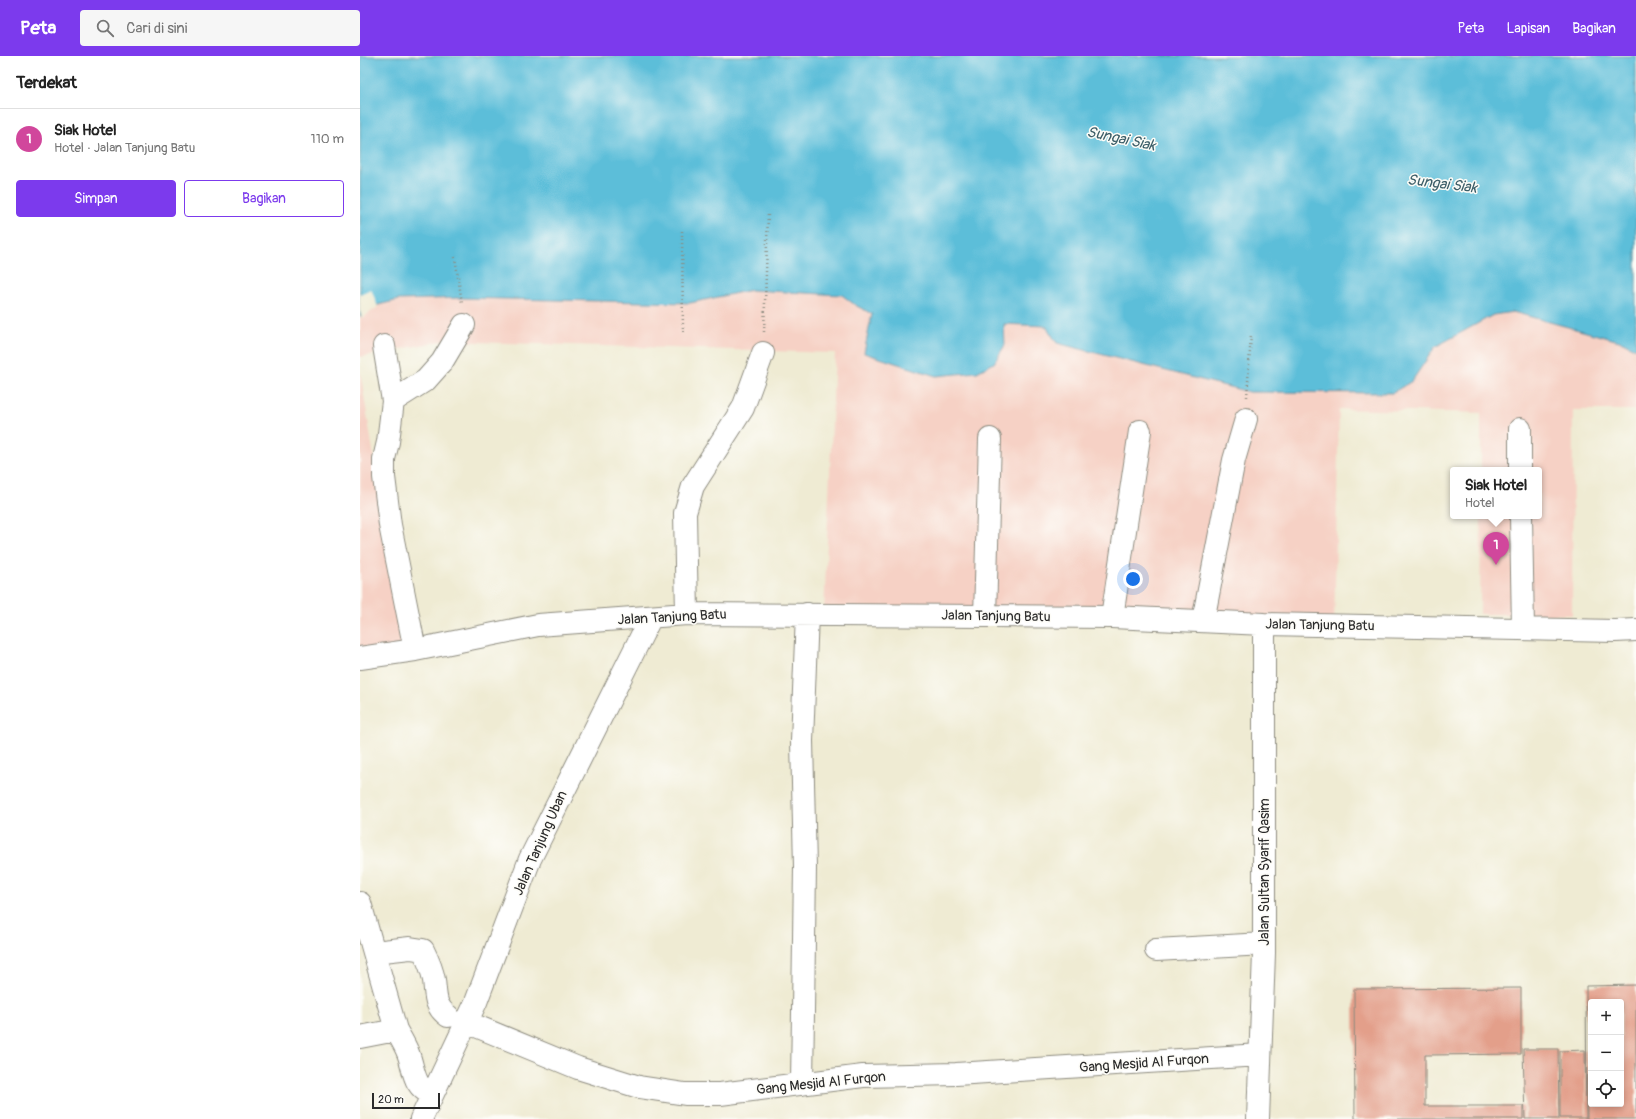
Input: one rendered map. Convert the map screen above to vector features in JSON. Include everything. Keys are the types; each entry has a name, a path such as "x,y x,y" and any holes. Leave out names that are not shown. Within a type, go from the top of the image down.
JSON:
{"street":[{"path":"393,401 426,380 442,362 464,325"},
{"path":"384,346 393,401 388,442 384,459 384,478 390,525 415,650"},
{"path":"687,614 685,513 692,486 743,408 763,353"},
{"path":"1203,621 1234,460 1246,419"},
{"path":"1520,429 1520,467"},
{"path":"1112,617 1140,431"},
{"path":"985,616 990,439"},
{"path":"1521,519 1523,629"},
{"name":"Jalan Tanjung Batu","path":"360,658 415,650 538,625 687,614 1112,617 1264,624 1615,631 1636,630"},
{"path":"802,1084 805,866 802,741 807,614"},
{"name":"Jalan Tanjung Uban","path":"421,1119 432,1096 460,1019 476,1002 530,859 651,616"},
{"name":"Jalan Sultan Syarif Qasim","path":"1258,1119 1264,944 1264,624"},
{"path":"360,903 396,1030 408,1052 415,1080 424,1091 432,1096"},
{"path":"1156,950 1264,944"},
{"path":"374,952 410,948 423,950 430,962 436,998 441,1011 460,1019"},
{"name":"Gang Mesjid Al Furqon","path":"460,1019 578,1068 639,1087 685,1094 720,1094 863,1076 956,1074 1260,1055"},
{"path":"360,1037 396,1030"}],"path":[{"path":"763,353 768,213"},
{"path":"682,230 684,334"},
{"path":"455,257 462,298 464,325"},
{"path":"1246,419 1250,334"}],"shaded area":[{"path":"751,290 842,295 855,305 872,314 1005,345 1004,324 1046,326 1249,392 1392,393 1412,381 1435,347 1493,315 1513,312 1623,342 1636,349 1636,410 1573,410 1572,615 1480,614 1481,519 1542,519 1542,467 1481,467 1481,413 1339,409 1334,629 824,614 835,353 442,341 360,357 360,317 377,305 399,300 462,298 690,303"},
{"path":"360,371 406,654 360,661"}],"water":[{"name":"Sungai Siak","path":"360,56 1636,56 1636,349 1623,342 1513,312 1493,315 1435,347 1412,381 1392,393 1249,392 1057,343 1046,326 1004,324 1005,345 994,363 977,372 936,376 864,353 872,314 855,305 842,295 751,290 690,303 462,298 399,300 378,305 360,317"}],"pier":[{"path":"371,289 378,307 362,318 360,311 360,294"}],"building":[{"path":"1636,985 1636,1119 1587,1119 1586,986"},
{"path":"1521,988 1521,1054 1425,1055 1425,1106 1523,1106 1523,1119 1355,1119 1354,989"},
{"path":"1523,1049 1558,1049 1559,1119 1525,1119"},
{"path":"1585,1050 1586,1118 1560,1118 1560,1051"}],"place":[{"name":"Siak Hotel","path":"1496,565"}]}
